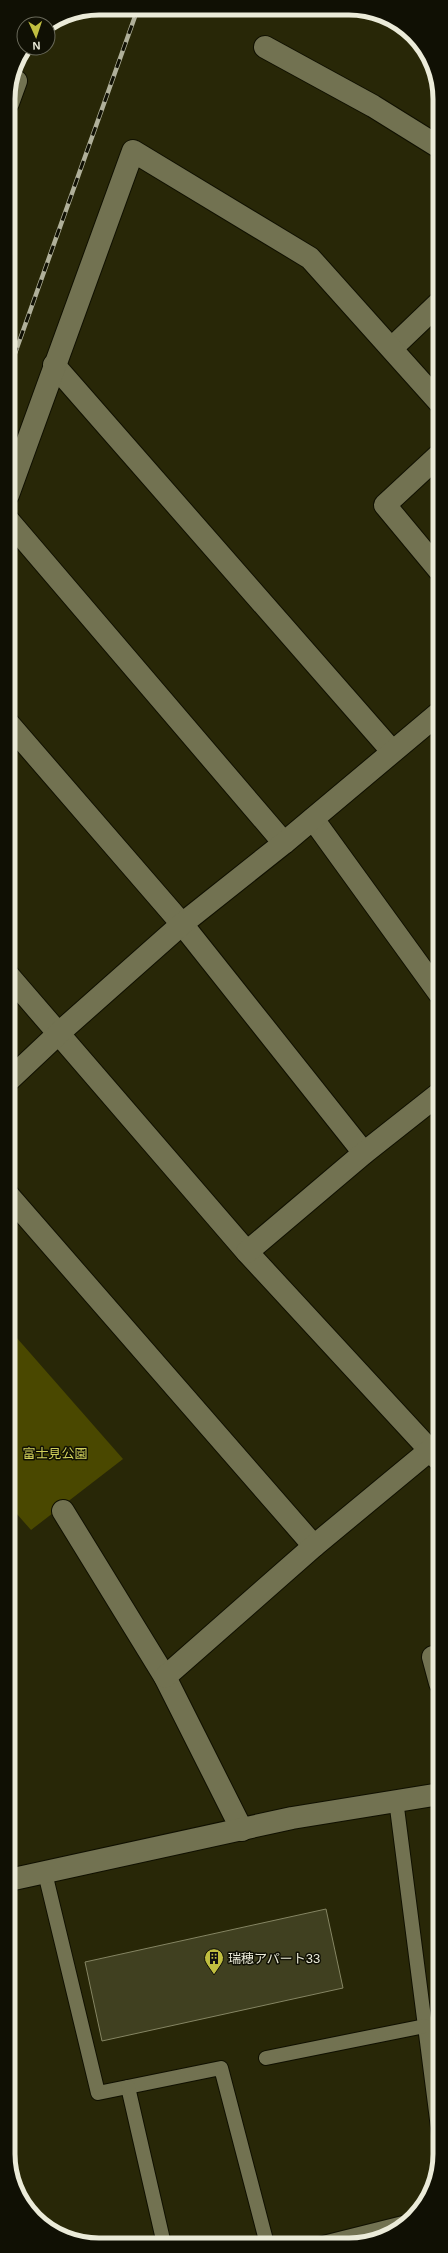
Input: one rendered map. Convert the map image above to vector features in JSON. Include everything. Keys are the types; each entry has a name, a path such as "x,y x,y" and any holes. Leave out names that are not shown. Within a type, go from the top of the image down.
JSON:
{"street":[{"path":"265,47 373,106 433,143"},
{"path":"15,475 133,151 310,258 433,395"},
{"path":"392,348 433,309"},
{"path":"54,365 392,752"},
{"path":"433,461 385,505 433,563"},
{"path":"15,528 284,843"},
{"path":"15,1074 59,1033 182,924 284,843 392,752 433,720"},
{"path":"15,731 182,924 364,1153"},
{"path":"313,818 433,983"},
{"path":"15,983 246,1252 433,1453"},
{"path":"246,1252 364,1153 433,1099"},
{"path":"15,1202 314,1546"},
{"path":"165,1677 314,1546 433,1457"},
{"path":"63,1511 165,1677 242,1830"},
{"path":"15,1879 292,1818 433,1795"}],"lane":[{"path":"396,1800 433,2088"},
{"path":"45,1873 98,2093 221,2068 265,2238"},
{"path":"266,2058 425,2026"},
{"path":"128,2087 163,2238"},
{"path":"342,2238 393,2225"}],"green space":[{"name":"富士見公園","path":"15,1336 123,1459 31,1530 15,1512"}],"building":[{"name":"瑞穂アパート33","path":"326,1909 343,1988 102,2041 85,1962"}],"railway":[{"path":"15,353 136,15"}],"place":[{"name":"瑞穂アパート33","path":"214,1975"}]}
